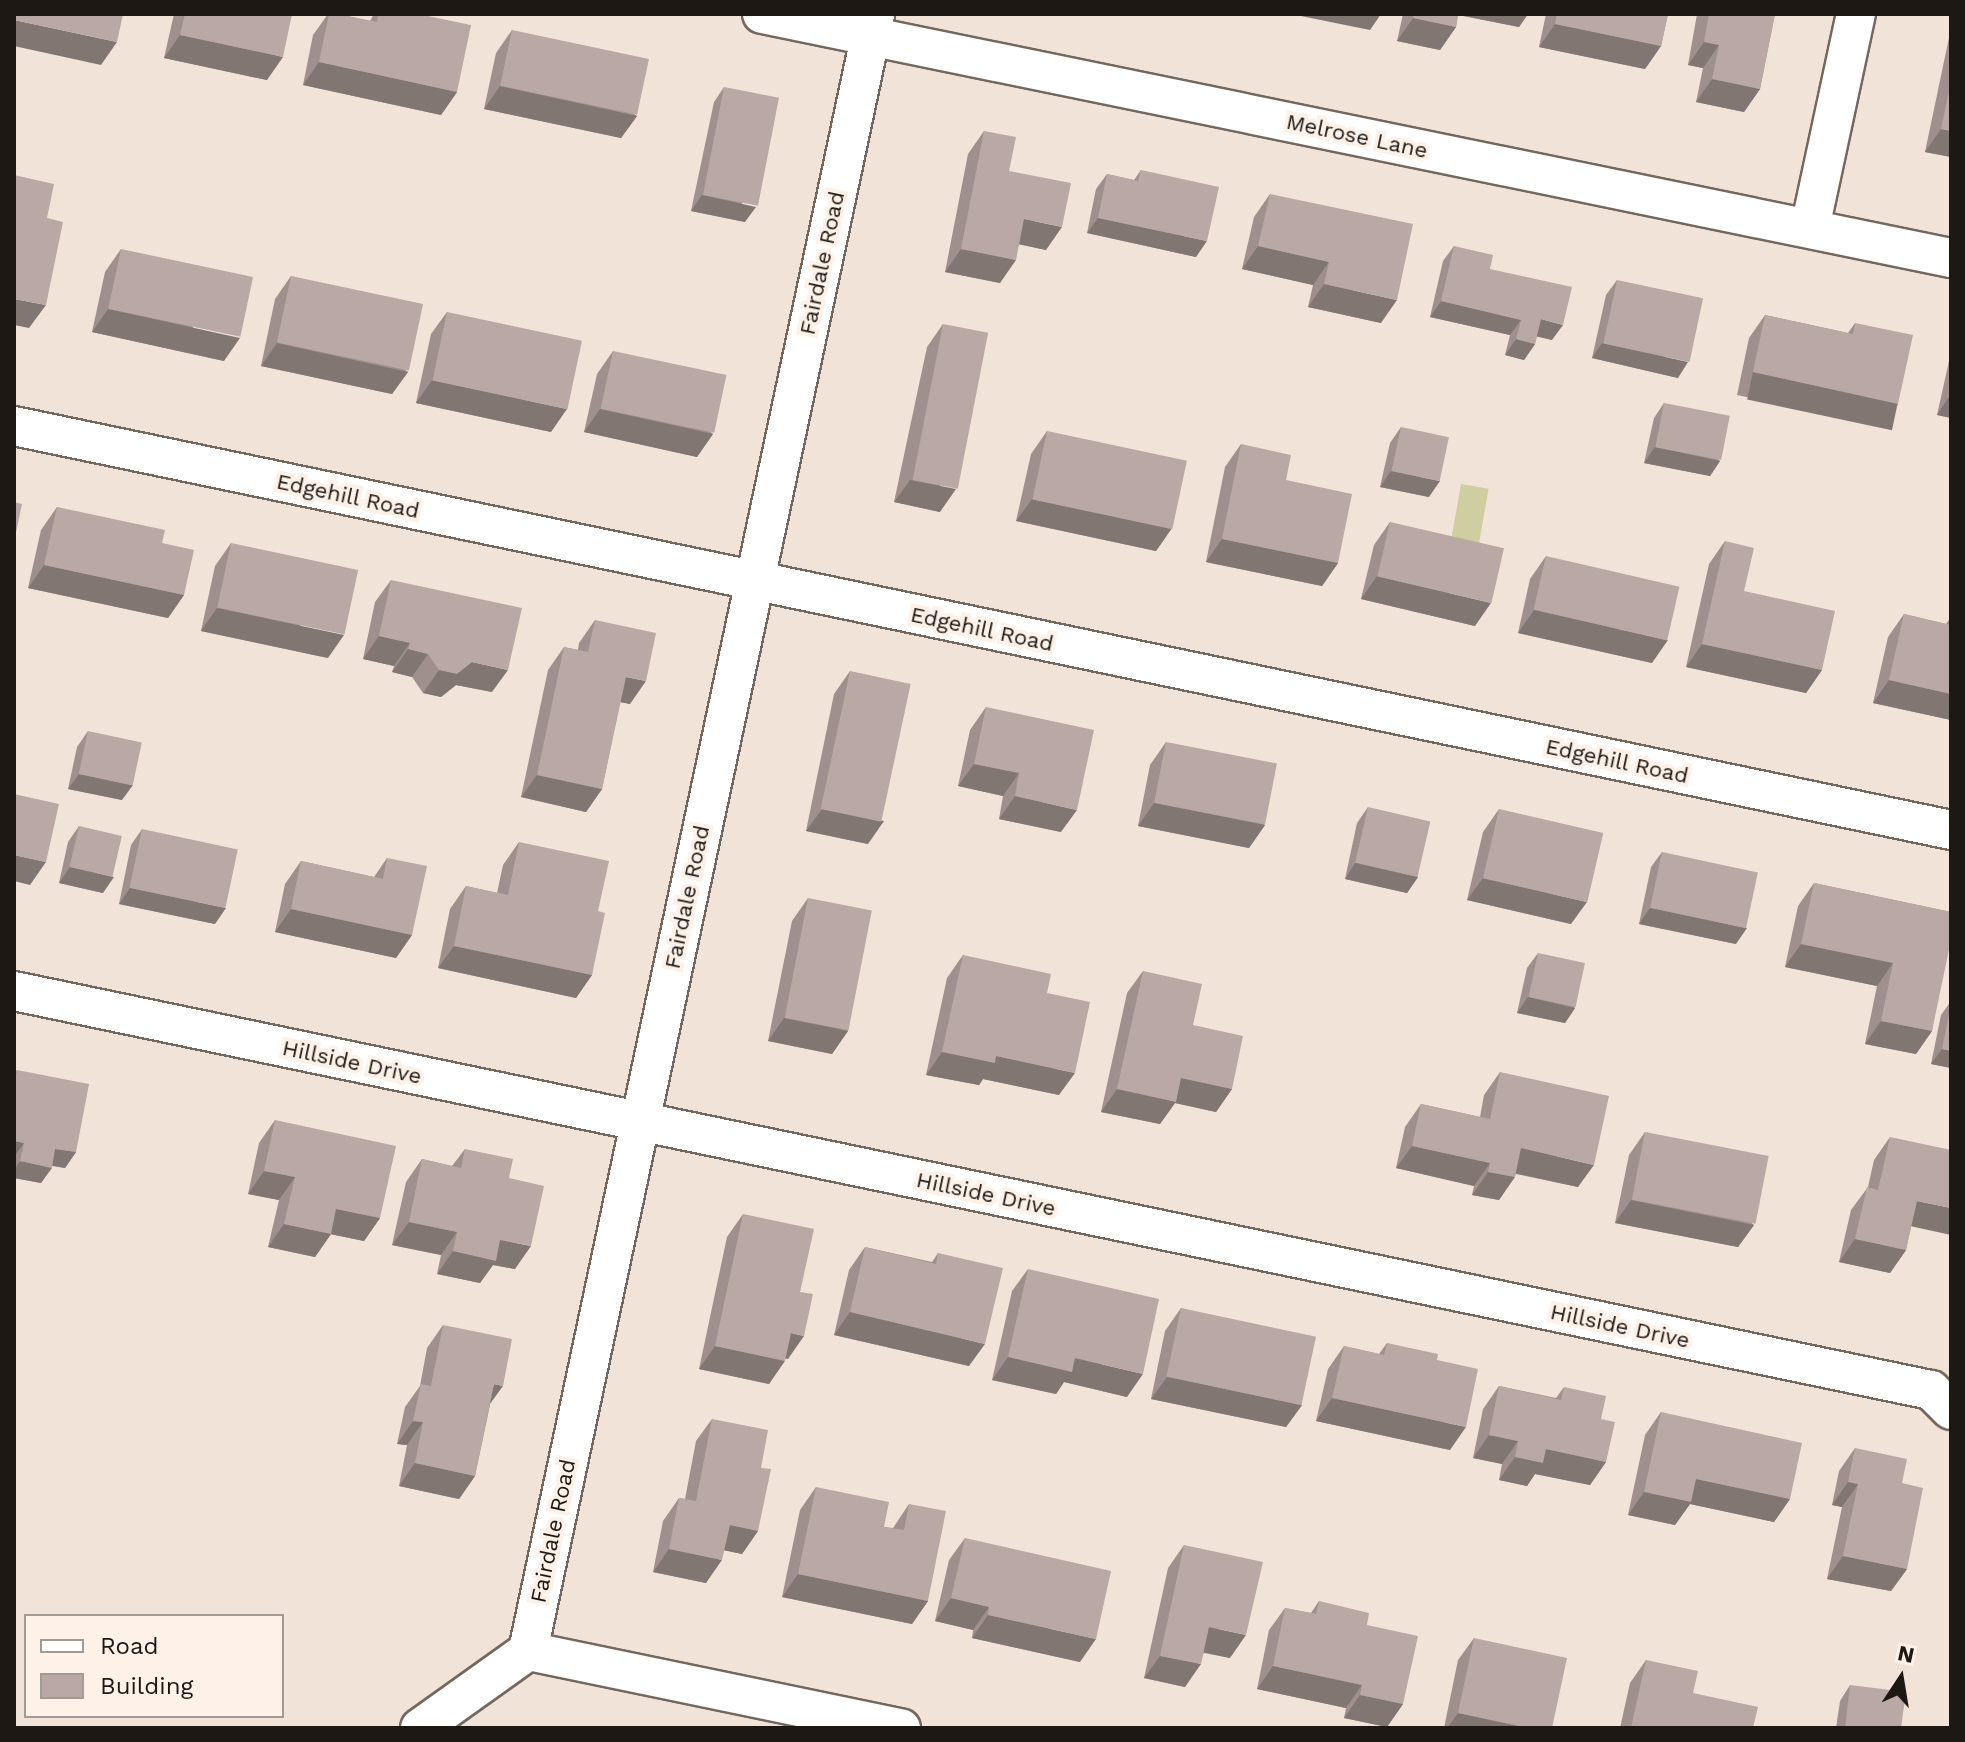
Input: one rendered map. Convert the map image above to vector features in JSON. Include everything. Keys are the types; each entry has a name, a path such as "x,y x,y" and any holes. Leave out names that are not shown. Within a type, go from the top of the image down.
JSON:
{"street":[{"name":"Melrose Lane","path":"762,14 872,25 1951,258"},
{"path":"1810,228 1856,14"},
{"name":"Fairdale Road","path":"528,1651 872,25"},
{"name":"Edgehill Road","path":"14,426 1951,830"},
{"name":"Hillside Drive","path":"14,991 1931,1390 1951,1410"},
{"path":"420,1728 528,1651 901,1728"}],"shaded area":[{"path":"1461,484 1489,489 1478,548 1451,543"}],"building":[{"path":"14,14 123,14 117,42 14,20"},
{"path":"185,14 292,14 283,57 180,35"},
{"path":"329,14 377,22 378,14 418,14 471,25 457,92 319,62"},
{"path":"1414,14 1458,14 1456,27 1413,18"},
{"path":"1557,14 1668,14 1661,46 1555,24"},
{"path":"1709,14 1775,14 1760,89 1712,79 1719,45 1704,42"},
{"path":"512,30 649,59 637,115 500,86"},
{"path":"1951,82 1951,131 1941,129"},
{"path":"724,87 779,98 758,206 703,195"},
{"path":"984,131 1016,137 1009,171 1071,183 1062,227 1024,219 1016,260 961,249"},
{"path":"1141,170 1219,187 1207,241 1098,218 1107,174 1138,181"},
{"path":"14,175 54,184 47,218 63,222 46,305 14,299"},
{"path":"1270,194 1413,224 1397,300 1324,284 1329,262 1258,246"},
{"path":"1454,246 1493,255 1490,269 1572,287 1563,325 1541,319 1535,344 1516,339 1521,320 1441,301"},
{"path":"121,249 253,277 240,337 108,309"},
{"path":"291,276 423,304 409,371 277,343"},
{"path":"1617,280 1703,298 1690,362 1603,344"},
{"path":"447,312 582,341 567,409 432,380"},
{"path":"1765,315 1853,334 1855,323 1913,335 1898,404 1753,372"},
{"path":"943,324 988,333 958,489 913,480"},
{"path":"613,351 726,375 714,433 601,409"},
{"path":"1664,403 1730,416 1721,460 1655,447"},
{"path":"1401,427 1449,437 1440,481 1392,471"},
{"path":"1047,431 1187,461 1172,529 1032,499"},
{"path":"1241,444 1291,455 1286,480 1352,494 1338,563 1222,539"},
{"path":"14,502 22,504 14,542"},
{"path":"57,507 165,530 162,543 194,550 184,595 44,565"},
{"path":"1390,522 1504,548 1491,603 1377,577"},
{"path":"1725,541 1754,548 1744,591 1835,611 1822,670 1702,644"},
{"path":"231,543 358,570 344,635 217,608"},
{"path":"1546,556 1679,587 1667,640 1534,610"},
{"path":"391,580 522,608 508,670 472,662 457,674 439,670 428,654 408,649 410,643 379,636"},
{"path":"1904,614 1951,625 1951,694 1889,680"},
{"path":"595,620 656,633 646,681 626,677 602,789 537,775 564,647 588,652"},
{"path":"850,671 911,684 881,822 821,809"},
{"path":"986,707 1094,730 1077,810 1015,796 1019,773 974,764"},
{"path":"88,731 142,742 133,785 79,774"},
{"path":"1166,742 1277,764 1265,824 1154,803"},
{"path":"14,794 59,804 46,862 14,855"},
{"path":"1368,807 1430,821 1418,877 1355,863"},
{"path":"1499,809 1603,833 1587,902 1483,878"},
{"path":"79,826 122,836 112,877 70,867"},
{"path":"142,829 238,849 225,908 130,888"},
{"path":"519,842 609,861 598,911 605,913 592,975 454,946 466,886 508,895"},
{"path":"1662,852 1758,872 1746,928 1650,908"},
{"path":"387,858 427,866 412,935 291,909 301,861 383,879"},
{"path":"1814,883 1951,912 1951,940 1932,1031 1881,1021 1893,963 1801,944"},
{"path":"808,898 872,910 849,1030 785,1018"},
{"path":"1538,953 1585,963 1576,1007 1529,997"},
{"path":"963,955 1051,974 1047,993 1090,1002 1075,1073 996,1056 995,1063 942,1052"},
{"path":"1143,971 1202,984 1193,1025 1243,1036 1232,1089 1181,1078 1176,1102 1117,1089"},
{"path":"1951,1005 1951,1051 1942,1049"},
{"path":"17,1070 89,1084 76,1152 55,1149 52,1168 20,1161 24,1143 14,1141 14,1084"},
{"path":"1500,1072 1609,1096 1594,1165 1521,1148 1515,1177 1488,1172 1490,1163 1412,1146 1421,1104 1490,1119"},
{"path":"275,1120 396,1146 380,1218 336,1209 331,1234 284,1224 295,1177 264,1171"},
{"path":"1645,1132 1769,1156 1756,1224 1632,1200"},
{"path":"1890,1137 1951,1150 1951,1208 1917,1201 1906,1250 1855,1239 1867,1187 1878,1190"},
{"path":"465,1149 513,1159 509,1178 544,1186 531,1246 500,1240 496,1261 453,1251 457,1232 409,1222 422,1159 461,1168"},
{"path":"743,1214 814,1229 800,1292 813,1294 804,1336 791,1333 785,1361 715,1346"},
{"path":"865,1247 936,1264 938,1253 1003,1268 985,1344 850,1312"},
{"path":"1028,1269 1159,1299 1143,1374 1075,1358 1072,1372 1008,1357"},
{"path":"1181,1308 1316,1337 1301,1405 1166,1376"},
{"path":"443,1325 512,1339 503,1386 494,1384 475,1476 415,1463 423,1422 413,1421 421,1384 431,1386"},
{"path":"1387,1343 1438,1354 1437,1360 1478,1369 1466,1427 1332,1398 1344,1346 1384,1355"},
{"path":"1499,1386 1561,1400 1564,1387 1606,1396 1601,1419 1615,1422 1606,1462 1546,1449 1543,1463 1515,1457 1518,1441 1489,1435"},
{"path":"1661,1412 1802,1443 1790,1499 1696,1479 1691,1502 1644,1492"},
{"path":"712,1419 768,1430 761,1468 771,1469 758,1531 730,1525 722,1560 669,1549 679,1498 696,1501"},
{"path":"1855,1448 1907,1459 1902,1483 1923,1488 1907,1569 1843,1556 1858,1484 1848,1482"},
{"path":"816,1487 889,1502 884,1527 904,1530 909,1504 946,1511 928,1601 798,1574"},
{"path":"965,1538 1111,1571 1096,1639 988,1615 989,1607 951,1598"},
{"path":"1184,1545 1263,1562 1246,1635 1209,1627 1201,1664 1160,1656"},
{"path":"1319,1601 1369,1613 1367,1625 1418,1636 1403,1704 1360,1695 1362,1685 1273,1666 1285,1608 1316,1614"},
{"path":"1474,1638 1567,1658 1552,1728 1528,1728 1458,1713"},
{"path":"1646,1660 1698,1671 1693,1693 1758,1707 1753,1728 1631,1728"},
{"path":"1850,1685 1906,1692 1901,1728 1845,1728"}]}
